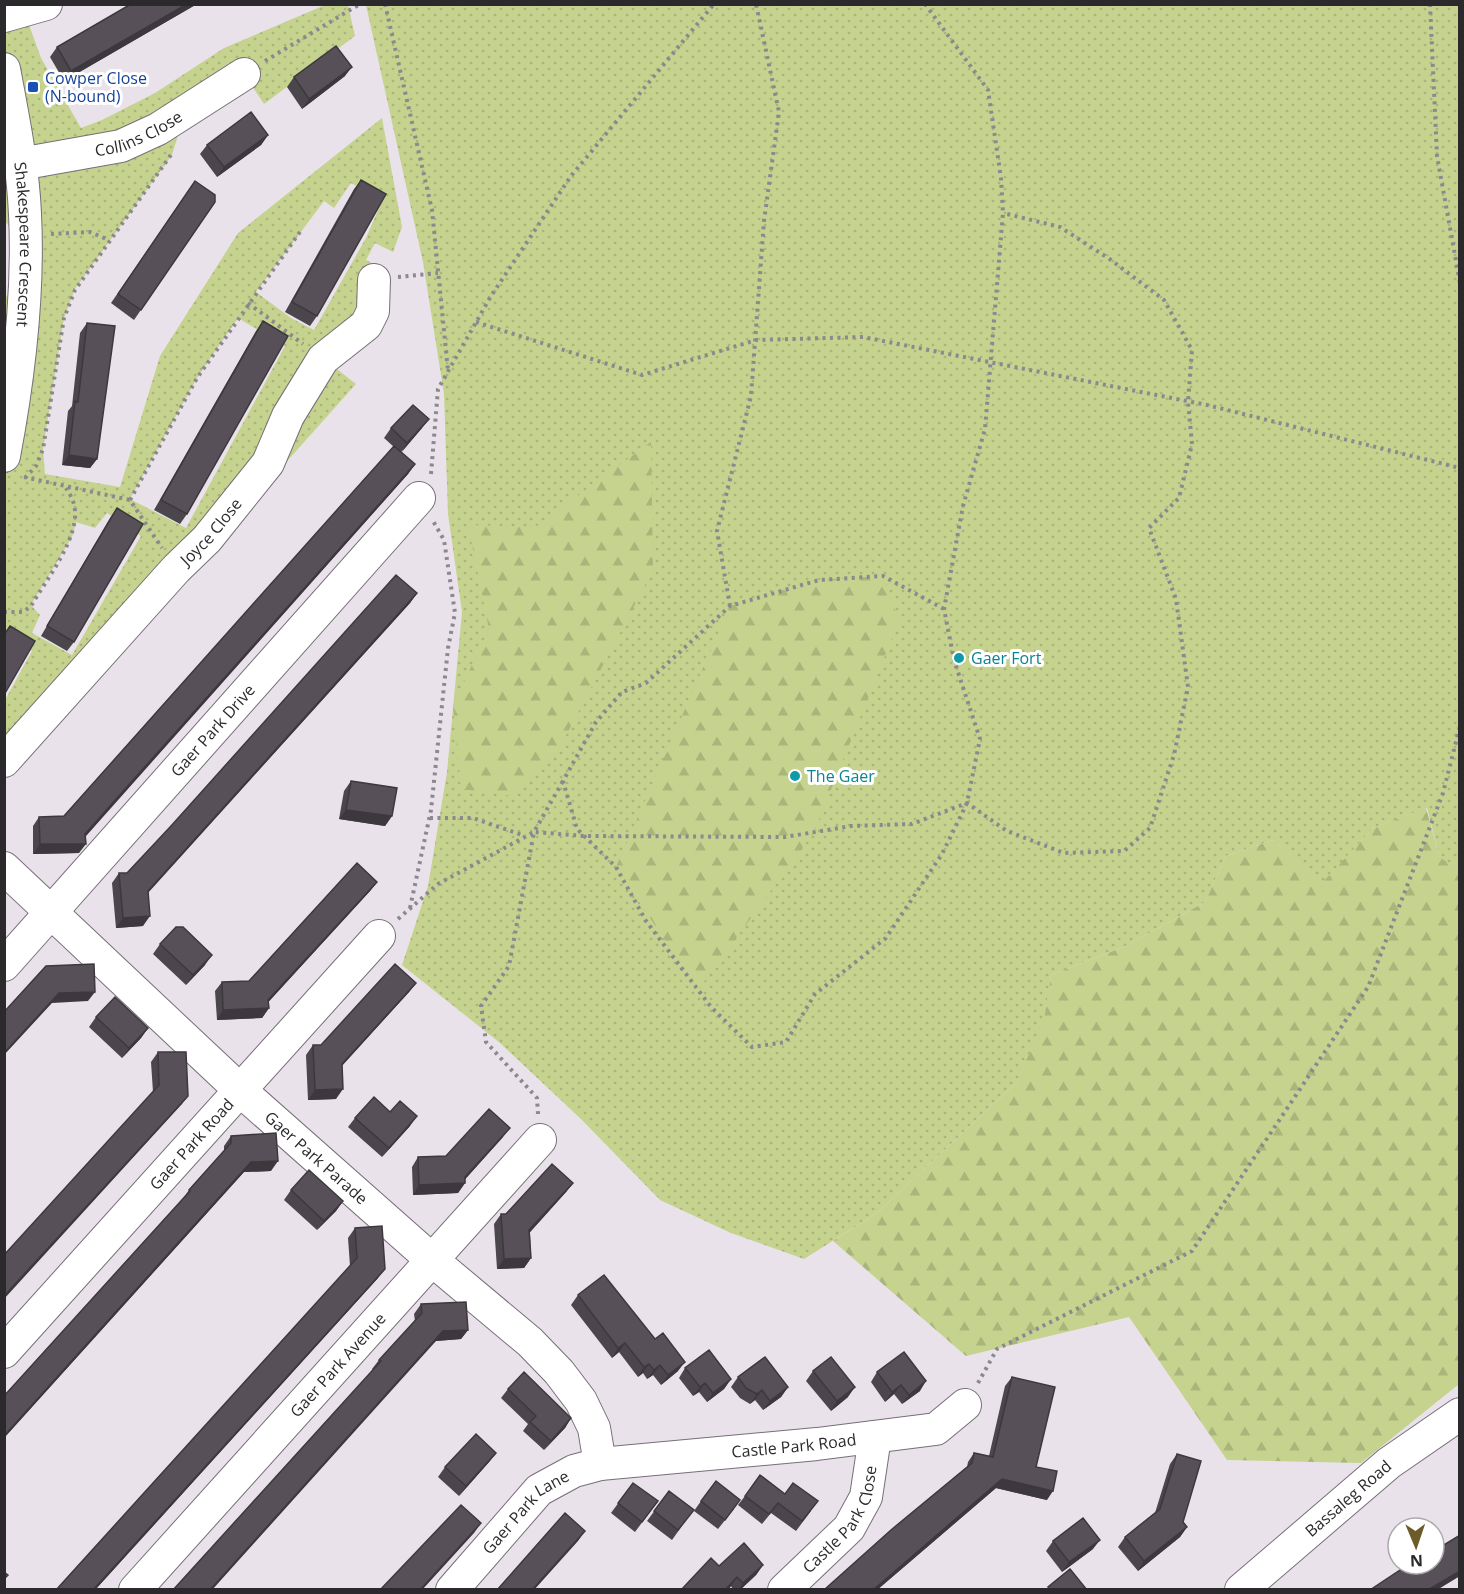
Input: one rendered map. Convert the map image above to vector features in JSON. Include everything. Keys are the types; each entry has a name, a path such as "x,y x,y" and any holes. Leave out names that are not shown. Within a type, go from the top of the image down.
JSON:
{"street":[{"path":"4,16 46,4"},
{"name":"Shakespeare Crescent","path":"4,69 20,164 26,234 25,300 15,396 15,470"},
{"name":"Collins Close","path":"20,164 121,146 172,120 244,74"},
{"name":"Joyce Close","path":"4,761 176,568 207,539 268,463 288,416 323,359 366,325 373,311 374,280"},
{"name":"Gaer Park Drive","path":"4,965 419,498"},
{"name":"Gaer Park Parade","path":"4,868 53,911 242,1091 432,1260 530,1342 559,1372 581,1401 608,1463"},
{"name":"Gaer Park Road","path":"4,1352 380,936"},
{"name":"Gaer Park Avenue","path":"135,1590 540,1140"},
{"name":"Castle Park Road","path":"608,1463 936,1429 965,1405"},
{"name":"Bassaleg Road","path":"1241,1590 1389,1463 1460,1414"},
{"name":"Castle Park Close","path":"784,1590 849,1528 866,1497 875,1437"},
{"name":"Gaer Park Lane","path":"452,1590 539,1490 574,1471 608,1463"}],"path":[{"path":"244,74 360,4"},
{"path":"385,4 432,210 448,372"},
{"path":"410,908 430,818 448,648 455,613 444,540 419,498 432,471 438,389 490,296 571,176 714,4"},
{"path":"730,606 717,531 751,396 764,221 779,112 756,4"},
{"path":"563,781 577,830 616,867 646,921 711,1007 752,1047 786,1042 815,994 886,938 942,854 967,803 980,739 954,660 944,609 963,506 985,429 1003,213 1001,178 988,90 925,4"},
{"path":"1430,4 1437,156 1460,283"},
{"path":"15,470 36,466 43,449 64,318 75,290 172,155 178,135 172,120"},
{"path":"967,803 1007,831 1064,853 1124,851 1150,828 1174,755 1188,687 1176,599 1149,528 1179,498 1192,444 1188,402 1192,350 1164,300 1060,227 1003,213"},
{"path":"130,500 197,378 302,229"},
{"path":"26,234 90,232 109,240"},
{"path":"374,280 438,273"},
{"path":"248,303 323,359"},
{"path":"476,322 642,375 756,340 862,337 1188,402 1460,468"},
{"path":"15,470 65,487 130,500 176,568"},
{"path":"4,612 23,612 31,606 72,537 76,522 74,504 65,487"},
{"path":"540,1140 537,1098 486,1042 481,1006 509,966 534,832 596,722 622,692 646,683 730,606 819,580 883,576 944,609"},
{"path":"965,1405 997,1349 1192,1251 1368,987 1443,793 1460,726"},
{"path":"380,936 438,884 534,832 584,836 785,837 851,826 912,824 967,803"},
{"path":"430,818 474,818 526,836"}],"green space":[{"path":"5,5 24,11 41,58 81,128 155,93 224,48 325,5 348,5 355,36 264,104 244,74 178,135 172,155 75,289 64,318 43,449 45,474 120,487 160,356 238,233 382,118 402,227 393,252 375,243 366,260 381,268 373,311 324,359 356,384 272,478 5,761 5,700 32,651 4,633 5,298 25,276 26,246 5,221","holes":["351,183 382,201 366,238 314,330 291,318 256,292 324,201 334,208","238,318 285,346 186,528 130,499 197,378","107,513 141,536 72,655 32,633 40,615 31,605 72,537 76,522 95,528"]},
{"name":"Gaer Fort","path":"366,5 1459,5 1459,868 1440,859 1427,808 1373,828 1322,884 1273,840 1226,856 1205,902 1126,946 1051,975 1045,1020 1016,1083 877,1213 804,1259 731,1233 660,1200 581,1119 500,1043 402,965 428,886 447,772 462,612 448,514 444,394 423,262"},
{"path":"651,442 653,570 561,745 513,796 461,789 453,705 489,629 468,525 535,527"},
{"path":"883,576 899,621 814,832 698,990 616,867 730,606 819,580"},
{"path":"1426,808 1440,858 1459,868 1459,1384 1361,1463 1227,1460 1129,1317 966,1356 833,1241 877,1213 1016,1083 1044,1020 1051,975 1126,946 1205,902 1226,856 1273,840 1322,883 1373,828"}],"building":[{"path":"131,4 187,4 71,71 57,47"},
{"path":"336,46 352,67 309,99 294,77"},
{"path":"251,112 268,135 224,167 207,145"},
{"path":"361,180 386,194 317,316 292,302"},
{"path":"195,181 215,195 215,202 141,310 118,294"},
{"path":"263,321 288,336 187,514 161,500"},
{"path":"87,323 115,326 97,459 69,455"},
{"path":"413,405 429,419 407,443 391,428"},
{"path":"394,446 415,464 85,834 86,844 40,844 39,817 64,816"},
{"path":"117,508 143,524 74,642 47,626"},
{"path":"396,575 417,593 148,891 150,916 123,918 119,873 127,873 171,826"},
{"path":"10,626 35,641 4,695 4,635"},
{"path":"351,781 397,788 392,816 346,810"},
{"path":"357,863 377,882 268,1000 269,1008 223,1010 222,982 249,981"},
{"path":"176,927 183,927 212,955 193,975 160,944"},
{"path":"94,964 95,992 59,993 4,1053 4,1012 46,966"},
{"path":"395,964 416,983 342,1064 343,1089 315,1090 313,1045 321,1045"},
{"path":"115,997 148,1028 129,1048 96,1017"},
{"path":"158,1052 186,1052 188,1096 4,1296 4,1255 159,1085"},
{"path":"374,1097 390,1112 400,1101 417,1116 389,1148 355,1118"},
{"path":"489,1109 510,1128 465,1177 465,1183 419,1185 418,1157 446,1156"},
{"path":"276,1133 278,1161 251,1162 4,1436 4,1396 190,1191 231,1143 231,1136"},
{"path":"552,1164 573,1183 529,1230 531,1258 504,1259 501,1214 506,1214"},
{"path":"309,1170 343,1201 324,1221 291,1190"},
{"path":"382,1226 385,1269 93,1590 56,1590 357,1258 355,1228"},
{"path":"604,1275 655,1339 663,1333 685,1362 668,1375 660,1365 654,1370 649,1364 644,1367 625,1343 618,1348 578,1295"},
{"path":"466,1302 468,1330 443,1331 210,1590 173,1590 381,1361 379,1360 422,1313 421,1304"},
{"path":"709,1350 731,1379 713,1393 705,1383 700,1387 685,1368"},
{"path":"904,1352 926,1381 909,1395 901,1385 892,1392 877,1372"},
{"path":"765,1357 788,1387 770,1401 762,1390 757,1394 746,1388 738,1377"},
{"path":"831,1357 855,1387 837,1401 813,1371"},
{"path":"524,1372 571,1418 551,1441 530,1422 536,1416 508,1389"},
{"path":"1012,1377 1055,1387 1036,1467 1057,1471 1053,1491 1002,1479 873,1590 824,1590 891,1530 972,1463 974,1453 993,1457"},
{"path":"476,1434 496,1453 466,1486 445,1467"},
{"path":"1177,1454 1201,1461 1183,1522 1187,1527 1144,1561 1125,1537 1160,1509"},
{"path":"760,1475 785,1494 793,1483 818,1501 802,1521 778,1503 769,1514 745,1496"},
{"path":"716,1481 740,1500 725,1520 701,1501"},
{"path":"633,1483 658,1501 642,1522 618,1503"},
{"path":"669,1491 694,1510 678,1530 654,1511"},
{"path":"461,1505 481,1523 420,1590 380,1590"},
{"path":"565,1513 585,1531 532,1590 497,1590"},
{"path":"1083,1518 1100,1540 1069,1562 1053,1541"},
{"path":"1460,1535 1460,1571 1428,1590 1370,1590 1391,1576 1446,1576 1446,1544"},
{"path":"744,1543 763,1565 743,1583 737,1577 725,1590 681,1590 711,1558 719,1566"},
{"path":"1070,1569 1087,1590 1050,1590 1048,1587"}],"place":[{"name":"Cowper Close (N-bound)","path":"33,87"},
{"name":"Gaer Fort","path":"959,658"},
{"name":"The Gaer","path":"795,776"}]}
